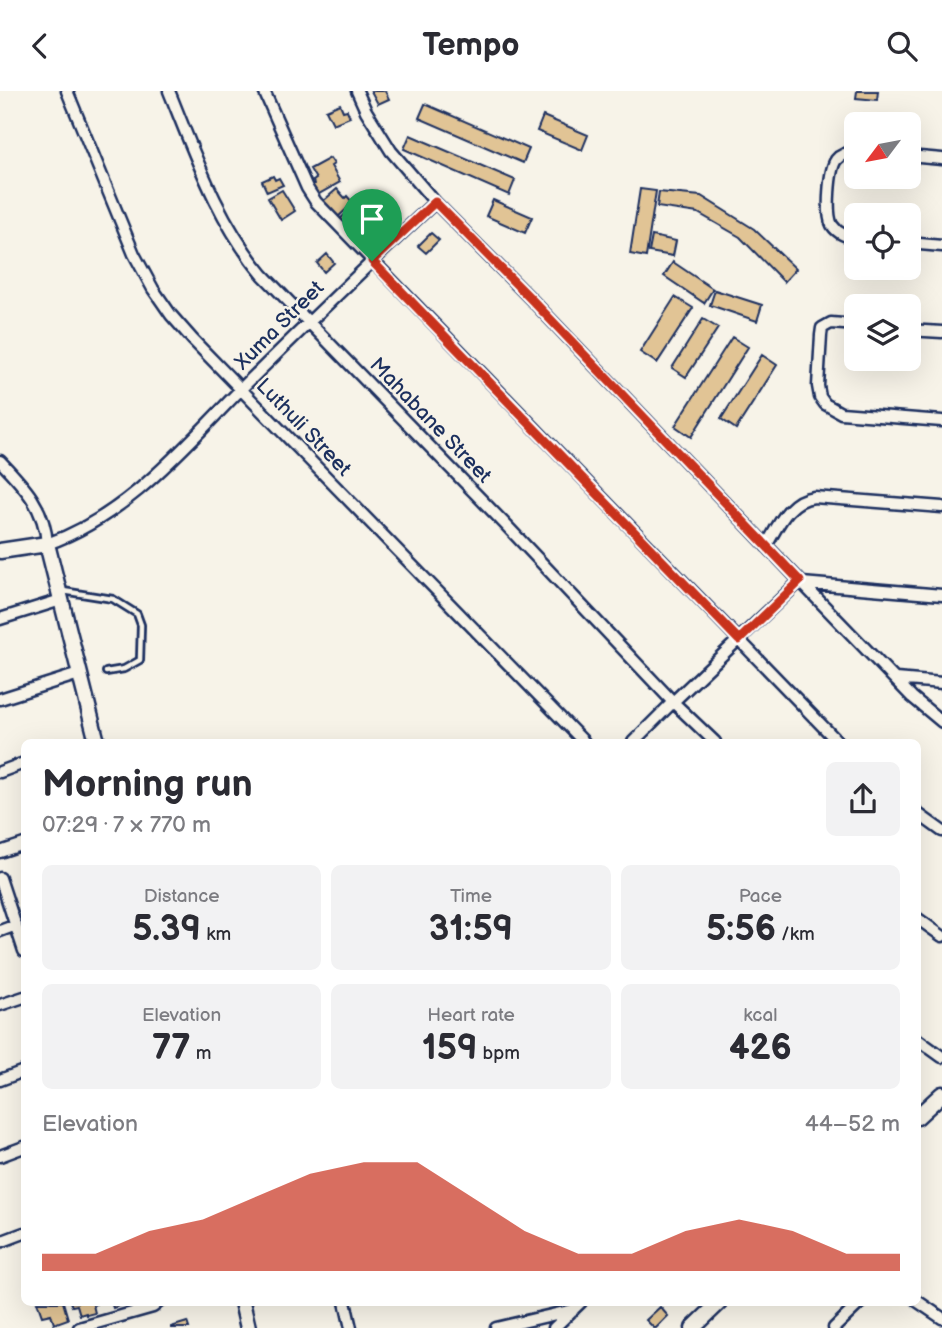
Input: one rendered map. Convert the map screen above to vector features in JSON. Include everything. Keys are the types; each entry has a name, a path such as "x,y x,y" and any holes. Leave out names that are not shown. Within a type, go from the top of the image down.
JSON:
{"street":[{"name":"Luthuli Street","path":"67,91 134,254 171,315 581,739"},
{"name":"Mahabane Street","path":"169,91 206,181 236,240 263,275 673,702 712,739"},
{"path":"264,91 307,188 316,202 835,739"},
{"path":"357,91 391,151 435,202 801,582 918,702 942,722"},
{"path":"844,155 835,162 832,170 829,215 832,224 844,235"},
{"path":"921,157 942,159"},
{"name":"Xuma Street","path":"47,544 99,518 144,485 309,321 435,202"},
{"path":"921,244 942,246"},
{"path":"844,324 831,323 822,328 818,386 820,397 825,404 841,413 942,421"},
{"path":"921,331 942,332"},
{"path":"0,461 37,505 43,517 47,544 96,739"},
{"path":"766,546 782,518 792,506 806,498 942,507"},
{"path":"0,551 47,544"},
{"path":"636,739 801,582 942,595"},
{"path":"0,619 60,595"},
{"path":"0,699 79,674"},
{"path":"896,679 942,683"},
{"path":"0,772 21,764"},
{"path":"921,816 942,831"},
{"path":"0,852 21,844"},
{"path":"0,878 21,941"},
{"path":"921,921 942,936"},
{"path":"0,931 16,925"},
{"path":"0,1005 21,998"},
{"path":"921,1042 942,1057"},
{"path":"0,1080 21,1072"},
{"path":"921,1113 942,1094"},
{"path":"0,1156 21,1148"},
{"path":"0,1242 21,1234"},
{"path":"921,1304 942,1318"},
{"path":"79,1328 154,1306"},
{"path":"243,1306 248,1328"},
{"path":"346,1306 351,1328"},
{"path":"496,1328 577,1306"},
{"path":"554,1328 577,1306"},
{"path":"693,1328 716,1306"},
{"path":"834,1328 858,1306"}],"lane":[{"path":"60,595 113,599 137,614 141,625 140,660 124,669 106,672"}],"building":[{"path":"371,91 385,91 389,99 378,104"},
{"path":"857,91 878,91 877,100 856,98"},
{"path":"340,104 350,117 333,124 326,110"},
{"path":"425,104 529,149 523,163 419,118"},
{"path":"543,116 588,135 582,150 537,131"},
{"path":"410,135 515,180 509,195 404,149"},
{"path":"330,158 334,164 331,166 340,182 317,195 312,185 316,179 310,169"},
{"path":"273,176 275,180 279,178 283,185 267,192 262,181"},
{"path":"337,189 353,203 337,218 322,202"},
{"path":"640,189 656,191 646,257 630,254"},
{"path":"282,190 295,211 281,220 268,198"},
{"path":"659,192 701,196 754,229 796,269 784,282 740,237 698,213 657,207"},
{"path":"493,200 532,217 525,233 486,216"},
{"path":"353,207 359,213 363,210 369,216 365,219 367,222 351,236 337,222"},
{"path":"431,233 439,240 426,253 418,246"},
{"path":"652,236 676,241 673,256 649,252"},
{"path":"327,254 334,263 324,272 317,263"},
{"path":"673,262 713,289 704,303 664,276"},
{"path":"715,290 762,305 757,321 710,305"},
{"path":"675,297 693,308 657,363 640,352"},
{"path":"703,319 718,328 686,377 672,368"},
{"path":"732,337 748,347 691,437 675,426"},
{"path":"762,355 777,365 736,429 721,419"},
{"path":"38,1306 64,1306 68,1319 54,1324 51,1314 42,1316"},
{"path":"77,1306 93,1306 95,1313 80,1315"},
{"path":"660,1307 668,1316 654,1328 646,1320"},
{"path":"187,1322 189,1328 171,1328 171,1327"}],"route":[{"path":"435,202 800,581 739,640 372,261 435,202"}]}
